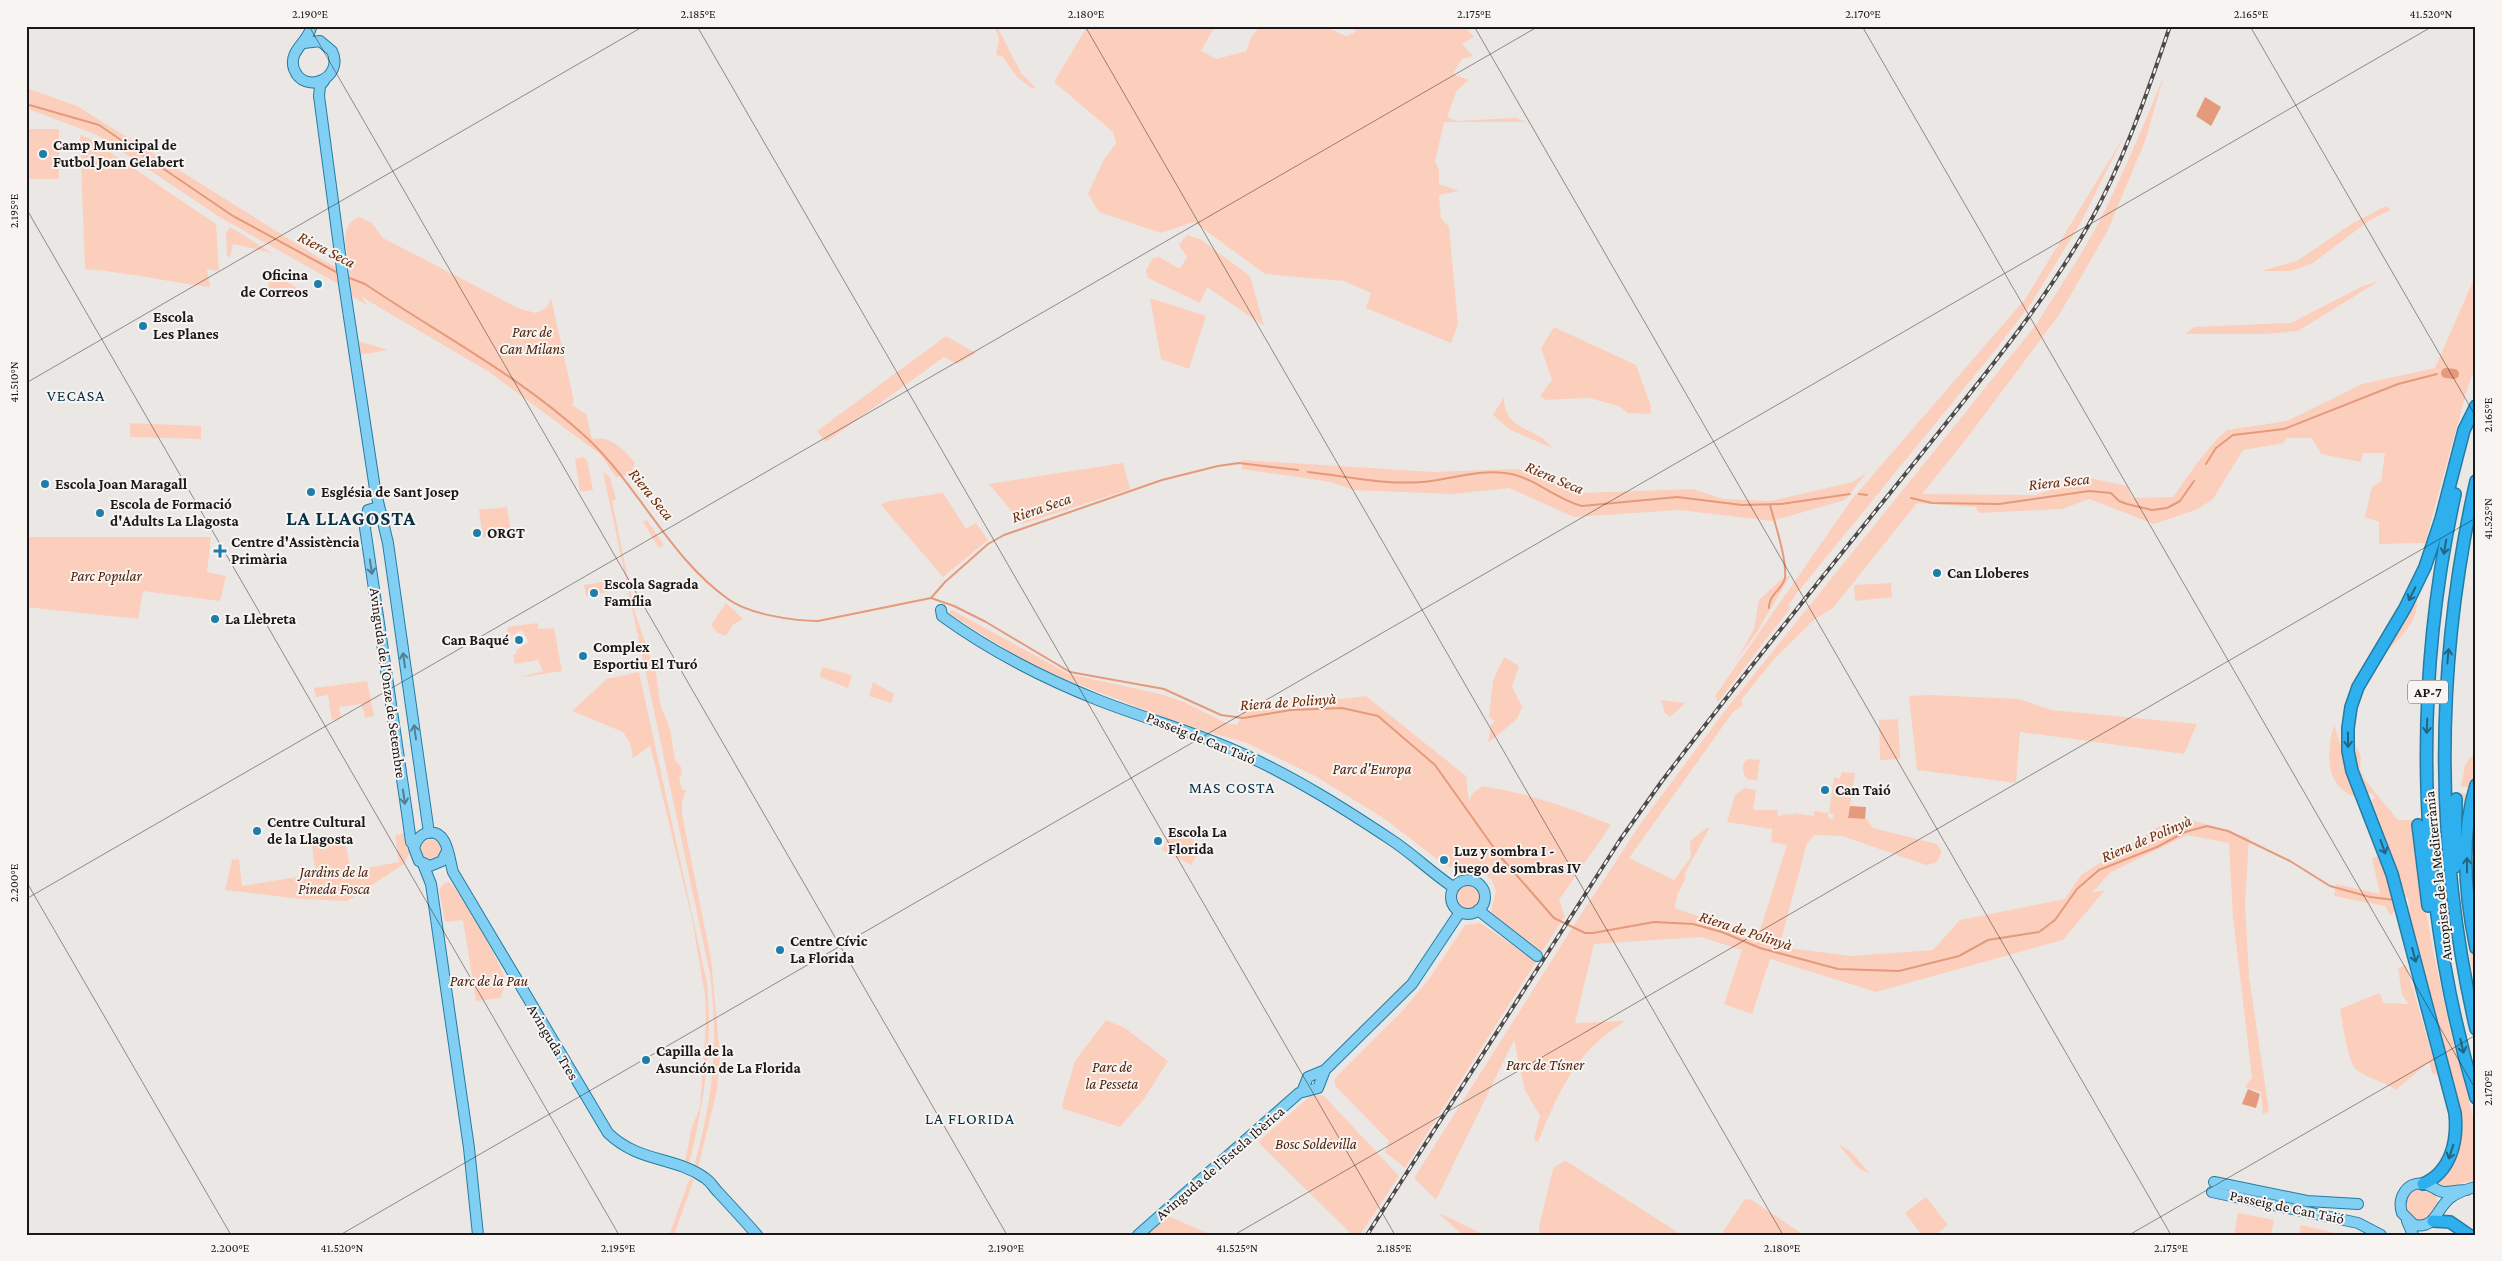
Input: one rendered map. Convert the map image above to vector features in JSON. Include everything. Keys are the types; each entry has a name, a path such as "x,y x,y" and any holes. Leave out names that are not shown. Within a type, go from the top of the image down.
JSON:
{"highway":[{"path":"2423,1184 2435,1178 2447,1163 2455,1140 2456,1122 2441,1056 2384,849 2364,800 2348,752 2348,728 2351,707 2362,679 2405,608 2425,567 2441,519 2464,430 2476,406"},
{"name":"Autopista de la Mediterrània","path":"2476,415 2446,537 2438,591 2429,671 2427,749 2429,829 2436,909 2446,973 2476,1098"},
{"name":"Autopista de la Mediterrània","path":"2476,481 2454,595 2444,714 2444,792 2454,912 2476,1029"},
{"path":"2475,789 2468,825 2467,875 2470,916 2476,948"},
{"path":"2454,912 2456,799"},
{"path":"2418,826 2429,914 2446,973"},
{"path":"2429,1223 2450,1222 2469,1235"}],"main road":[{"path":"311,27 320,41 330,47 335,61 332,72 320,86 319,96"},
{"path":"311,27 304,43 294,54 293,64 297,75 310,82 319,96"},
{"path":"304,43 320,41"},
{"path":"310,82 324,81"},
{"name":"Avinguda de l'Onze de Setembre","path":"319,96 346,297 376,492 382,516 429,833"},
{"name":"Avinguda de l'Onze de Setembre","path":"372,509 376,492"},
{"path":"372,509 377,509 382,516 377,526 369,524 366,519 366,513 372,509"},
{"name":"Avinguda de l'Onze de Setembre","path":"366,519 365,528 406,813 411,842 414,846"},
{"name":"Passeig de Can Taió","path":"941,610 942,616 958,628 1032,671 1100,701 1188,730 1242,753 1320,793 1394,842 1453,887"},
{"path":"431,884 436,865 444,859 447,851 443,838 438,834 429,833 419,837 414,846 416,857 424,864 431,884 481,1230"},
{"name":"Avinguda Tres","path":"447,851 453,872 602,1125 626,1148 660,1161 680,1165 697,1173 712,1184 757,1235"},
{"path":"424,864 436,865 453,872"},
{"path":"1470,879 1478,882 1483,888 1485,897 1478,910 1472,913 1460,912 1452,903 1450,897 1453,887 1462,880 1470,879"},
{"path":"1478,910 1537,956"},
{"name":"Avinguda de l'Estela Ibèrica","path":"1138,1235 1306,1088 1318,1088 1320,1076 1411,984 1460,912"},
{"path":"2413,1235 2400,1207 2402,1194 2412,1185 2423,1184 2446,1192 2471,1188"},
{"path":"2417,1235 2451,1197 2471,1188"},
{"name":"Passeig de Can Taió","path":"2358,1207 2215,1189 2358,1223 2381,1235"},
{"path":"2436,1189 2442,1202 2441,1209"},
{"path":"2407,1221 2414,1225 2429,1223"}],"green space":[{"path":"994,26 997,26 1021,73 1035,87 1033,89 1017,77 1002,56 996,55 999,38"},
{"path":"1085,26 1215,26 1201,51 1217,59 1246,51 1251,38 1260,26 1326,27 1346,36 1354,33 1358,26 1464,26 1474,37 1462,44 1473,56 1462,59 1453,74 1469,80 1457,90 1447,117 1456,121 1516,118 1526,122 1444,122 1435,162 1439,169 1439,184 1459,191 1439,195 1441,218 1449,227 1458,324 1451,343 1366,308 1371,293 1344,281 1265,274 1194,222 1161,233 1099,212 1088,194 1103,161 1116,143 1113,132 1054,82 1085,30"},
{"name":"Parc de Tísner","path":"2164,75 2146,139 2107,232 2059,315 1967,438 1922,494 2036,495 2085,477 2127,486 2132,498 2173,497 2197,463 2227,430 2287,421 2362,384 2435,368 2476,274 2476,366 2468,386 2425,543 2379,544 2379,522 2365,517 2372,487 2381,481 2385,453 2363,453 2361,462 2321,454 2312,438 2286,438 2284,443 2243,450 2213,499 2198,509 2154,524 2089,499 2062,509 1979,513 1976,507 1917,503 1833,608 1814,620 1775,658 1741,700 1743,705 1733,712 1629,858 1674,880 1691,857 1690,841 1707,828 1709,829 1684,875 1686,878 1677,895 1675,908 1724,925 1756,943 1787,845 1771,842 1772,829 1727,822 1735,795 1744,788 1756,790 1753,810 1778,810 1777,814 1780,817 1784,814 1793,815 1793,813 1814,816 1814,811 1828,813 1828,817 1832,819 1834,815 1829,813 1834,777 1840,779 1842,772 1855,773 1848,818 1867,819 1873,828 1937,844 1942,852 1936,863 1926,865 1842,836 1815,835 1807,843 1779,947 1851,956 1933,950 1960,920 2065,899 2081,875 2161,825 2195,821 2249,838 2245,904 2249,977 2269,1111 2263,1114 2261,1092 2245,1087 2252,1077 2233,917 2229,843 2187,835 2111,872 2092,893 2105,890 2063,940 1876,992 1770,959 1752,1014 1724,1004 1742,950 1701,937 1594,944 1575,1023 1626,1021 1594,1045 1571,1073 1538,1142 1534,1139 1540,1116 1525,1090 1514,1040 1436,1200 1414,1178 1576,922 1641,823 1727,708 2035,326 2090,238 2114,192"},
{"name":"Parc de Can Milans","path":"26,88 77,106 324,261 349,274 345,242 347,227 359,217 372,223 383,238 520,309 536,313 547,307 551,298 574,401 572,405 586,414 592,439 599,438 611,441 635,463 630,475 616,477 600,454 489,372 362,297 367,305 352,296 351,291 221,218 97,135 26,108"},
{"name":"Camp Municipal de Futbol Joan Gelabert","path":"26,129 59,129 59,179 26,179"},
{"path":"80,135 89,138 216,224 219,271 207,269 210,287 85,269"},
{"path":"2124,136 2081,222 2032,302 1997,348 1797,593 1788,606 1791,607 1718,702 1715,696 1852,499 2026,298"},
{"path":"2386,206 2391,210 2370,220 2313,263 2291,271 2261,271 2297,261 2353,223"},
{"path":"230,227 272,253 233,244 230,257 227,256 226,233"},
{"path":"1187,235 1200,239 1250,276 1264,326 1207,287 1200,303 1148,278 1146,270 1153,258 1159,257 1180,269 1187,257 1179,245"},
{"path":"272,270 280,278 309,294 309,298 267,289"},
{"path":"2379,281 2298,331 2264,334 2185,334 2194,327 2291,323 2363,286"},
{"path":"1150,298 1206,316 1189,369 1161,359"},
{"path":"1554,327 1636,365 1651,406 1650,414 1628,413 1619,406 1589,398 1546,400 1540,396 1552,380 1541,348"},
{"path":"946,336 976,353 957,364 944,357 826,442 817,431"},
{"path":"358,341 388,350 359,355"},
{"path":"1504,397 1505,409 1515,423 1539,436 1552,448 1509,429 1493,415"},
{"path":"130,423 201,426 201,439 130,437"},
{"path":"582,457 587,460 593,490 580,492 575,459"},
{"path":"1242,460 1433,472 1512,469 1533,471 1580,493 1693,489 1723,499 1772,501 1853,482 1867,472 1845,500 1772,521 1679,510 1574,517 1509,488 1452,494 1353,490 1331,482 1242,469"},
{"path":"1123,463 1130,489 1022,524 989,484"},
{"path":"603,472 609,476 616,499 612,501 635,613 656,673 660,704 670,729 675,760 681,767 682,775 679,777 682,790 686,790 682,802 682,814 711,959 720,1056 717,1090 698,1168 694,1167 710,1094 714,1048 713,1000 710,974"},
{"path":"943,493 966,529 976,523 988,540 943,577 881,505 889,501"},
{"path":"507,507 511,533 483,538 479,510"},
{"path":"647,520 664,545 659,548 643,522"},
{"name":"Parc Popular","path":"26,537 211,537 207,572 226,576 220,601 143,591 138,619 26,607"},
{"path":"1790,576 1757,632 1735,663 1754,629 1759,600 1783,578"},
{"path":"605,582 607,592 586,596 584,585"},
{"path":"1891,583 1892,597 1855,601 1854,585"},
{"path":"2416,596 2417,605 2413,621 2372,672 2357,705 2353,728 2355,741 2361,756 2360,769 2365,780 2398,820 2413,820 2416,822 2421,880 2433,950 2450,1030 2476,1127 2476,1180 2445,1187 2435,1184 2456,1145 2404,906 2409,905 2408,898 2401,897 2368,802 2375,798 2372,794 2367,793 2365,795 2359,785 2350,737 2358,694"},
{"path":"726,603 743,619 733,625 726,636 717,633 711,625"},
{"name":"Parc d'Europa","path":"952,610 1069,674 1160,694 1184,702 1226,723 1237,725 1244,711 1366,696 1466,776 1469,802 1472,794 1482,786 1548,801 1611,825 1559,900 1565,916 1541,953 1491,912 1496,890 1491,879 1482,872 1469,868 1459,870 1446,866 1385,819 1315,776 1247,743 1184,725 1047,672 1013,654 948,613"},
{"path":"538,623 538,629 554,628 562,671 517,678 543,671 538,660 515,664 513,655 517,653 516,650 529,642 522,630 508,637 507,627"},
{"path":"1504,657 1519,666 1512,687 1522,707 1517,719 1488,743 1491,725 1495,721 1489,717 1493,681"},
{"path":"822,667 852,675 848,688 820,677"},
{"path":"639,672 707,983 709,1029 706,1074 699,1119 689,1164 685,1162 692,1126 700,1108 706,1024 705,995 692,919 654,761 650,746 633,758 630,743 623,732 572,711 607,679"},
{"path":"367,681 374,716 365,718 362,704 339,707 341,718 332,720 328,695 316,697 314,688"},
{"path":"873,682 894,694 891,703 869,696"},
{"path":"1931,695 2019,699 2051,710 2197,724 2184,754 2020,732 2016,783 1917,770 1909,696"},
{"path":"1661,700 1685,703 1670,717 1665,713"},
{"path":"1898,719 1900,759 1880,760 1879,720"},
{"path":"2334,725 2358,798 2347,793 2333,778 2329,758"},
{"path":"2476,750 2476,776 2473,787 2461,787 2465,765"},
{"path":"1748,759 1760,760 1757,780 1747,779 1744,774 1743,766"},
{"path":"2460,793 2471,794 2468,920 2476,960 2476,990 2464,922"},
{"path":"2476,806 2476,921 2471,865"},
{"path":"1173,829 1202,845 1191,865 1162,850"},
{"name":"Jardins de la Pineda Fosca","path":"409,832 411,850 404,864 347,901 302,899 225,890 232,860 239,859 242,886 316,874 312,846 345,842 351,871 399,862 395,835"},
{"path":"427,839 435,839 441,845 441,853 435,859 427,859 421,853 421,845"},
{"path":"2382,855 2396,909 2391,916 2385,906 2334,896 2336,884 2380,894 2372,858"},
{"name":"Parc de la Pau","path":"449,882 470,912 503,972 505,981 501,998 476,1001 463,920 445,922 439,890 443,884"},
{"path":"1468,883 1477,887 1481,896 1477,905 1468,909 1459,905 1455,896 1459,887"},
{"path":"1481,923 1536,962 1405,1168 1385,1152 1389,1141 1340,1091 1335,1085 1335,1078 1403,1010 1429,979 1465,925"},
{"path":"2406,965 2438,1075 2432,1073 2429,1062 2396,1090 2361,1073 2354,1066 2348,1051 2340,1009 2380,993 2383,1003 2409,1004 2402,995 2398,968"},
{"name":"Parc de la Pesseta","path":"1106,1020 1125,1028 1168,1061 1144,1099 1120,1127 1064,1109 1062,1105 1075,1061"},
{"name":"Bosc Soldevilla","path":"1310,1096 1324,1096 1399,1176 1360,1235 1352,1235 1258,1142"},
{"path":"1838,1144 1851,1152 1870,1174 1858,1168"},
{"path":"1565,1161 1682,1235 1540,1235 1539,1227 1554,1167"},
{"path":"690,1178 694,1179 674,1235 669,1235"},
{"path":"2421,1187 2433,1192 2438,1204 2433,1216 2421,1221 2409,1216 2404,1204 2409,1192"},
{"path":"1926,1197 1948,1225 1935,1235 1922,1235 1905,1213"},
{"path":"1750,1199 1804,1235 1721,1235 1744,1200"},
{"path":"1437,1212 1485,1235 1463,1235"},
{"path":"2238,1213 2274,1220 2271,1235 2234,1235"},
{"path":"1168,1216 1212,1235 1147,1235"},
{"path":"2301,1225 2344,1235 2299,1235"}],"shaded area":[{"path":"2205,97 2221,107 2211,126 2196,116"},
{"path":"1850,806 1866,807 1865,819 1848,818"},
{"path":"2248,1089 2260,1094 2256,1108 2242,1104"}],"waterway":[{"name":"Riera Seca","path":"26,104 99,125 233,216 338,273"},
{"name":"Riera Seca","path":"347,277 365,284 478,356 561,415 605,456 671,542 707,582 737,604 771,616 818,621 931,598 945,582 988,544 1004,535 1162,480 1218,466 1239,463 1298,470"},
{"name":"Riera Seca","path":"2446,373 2454,374"},
{"name":"Riera Seca","path":"2206,464 2216,448 2233,435 2284,429 2398,384 2437,374"},
{"name":"Riera Seca","path":"1308,472 1408,483 1484,472 1505,473 1525,478 1572,503 1582,506 1677,497 1742,505 1781,504 1850,494"},
{"name":"Riera Seca","path":"1911,498 1932,503 1999,504 2089,491 2111,493 2119,501 2152,510 2167,508 2180,501 2194,481"},
{"name":"Riera Seca","path":"1859,494 1867,495"},
{"path":"1769,608 1771,599 1782,586 1785,578 1784,561 1770,505"},
{"name":"Riera de Polinyà","path":"931,598 954,606 986,622 1070,672 1164,689 1221,715 1243,718 1291,710 1342,708 1378,716 1435,765 1499,855 1554,918 1585,933 1654,922 1693,924 1722,932 1760,948 1838,969 1899,971 1959,956 1988,940 2039,932 2055,920 2077,889 2099,870 2157,847 2185,832 2207,826 2228,831 2290,861 2330,886 2370,897 2395,900"}],"railway":[{"path":"1367,1235 1620,840 1662,781 1785,623 1981,379 2026,320 2069,258 2101,202 2123,153 2170,26"}],"place":[{"name":"Camp Municipal de Futbol Joan Gelabert","path":"43,154"},
{"name":"Oficina de Correos","path":"318,284"},
{"name":"Escola Les Planes","path":"143,326"},
{"name":"Escola Joan Maragall","path":"45,484"},
{"name":"Església de Sant Josep","path":"311,492"},
{"name":"Escola de Formació d'Adults La Llagosta","path":"100,513"},
{"name":"ORGT","path":"477,533"},
{"name":"Centre d'Assistència Primària","path":"220,551"},
{"name":"Can Lloberes","path":"1937,573"},
{"name":"Escola Sagrada Família","path":"594,593"},
{"name":"La Llebreta","path":"215,619"},
{"name":"Can Baqué","path":"519,640"},
{"name":"Complex Esportiu El Turó","path":"583,656"},
{"name":"Can Taió","path":"1825,790"},
{"name":"Centre Cultural de la Llagosta","path":"257,831"},
{"name":"Escola La Florida","path":"1158,841"},
{"name":"Luz y sombra I - juego de sombras IV","path":"1444,860"},
{"name":"Centre Cívic La Florida","path":"780,950"},
{"name":"Capilla de la Asunción de La Florida","path":"646,1060"}],"district":[{"name":"VECASA","path":"76,395"},
{"name":"LA LLAGOSTA","path":"351,518"},
{"name":"MAS COSTA","path":"1232,787"},
{"name":"LA FLORIDA","path":"970,1118"}]}
